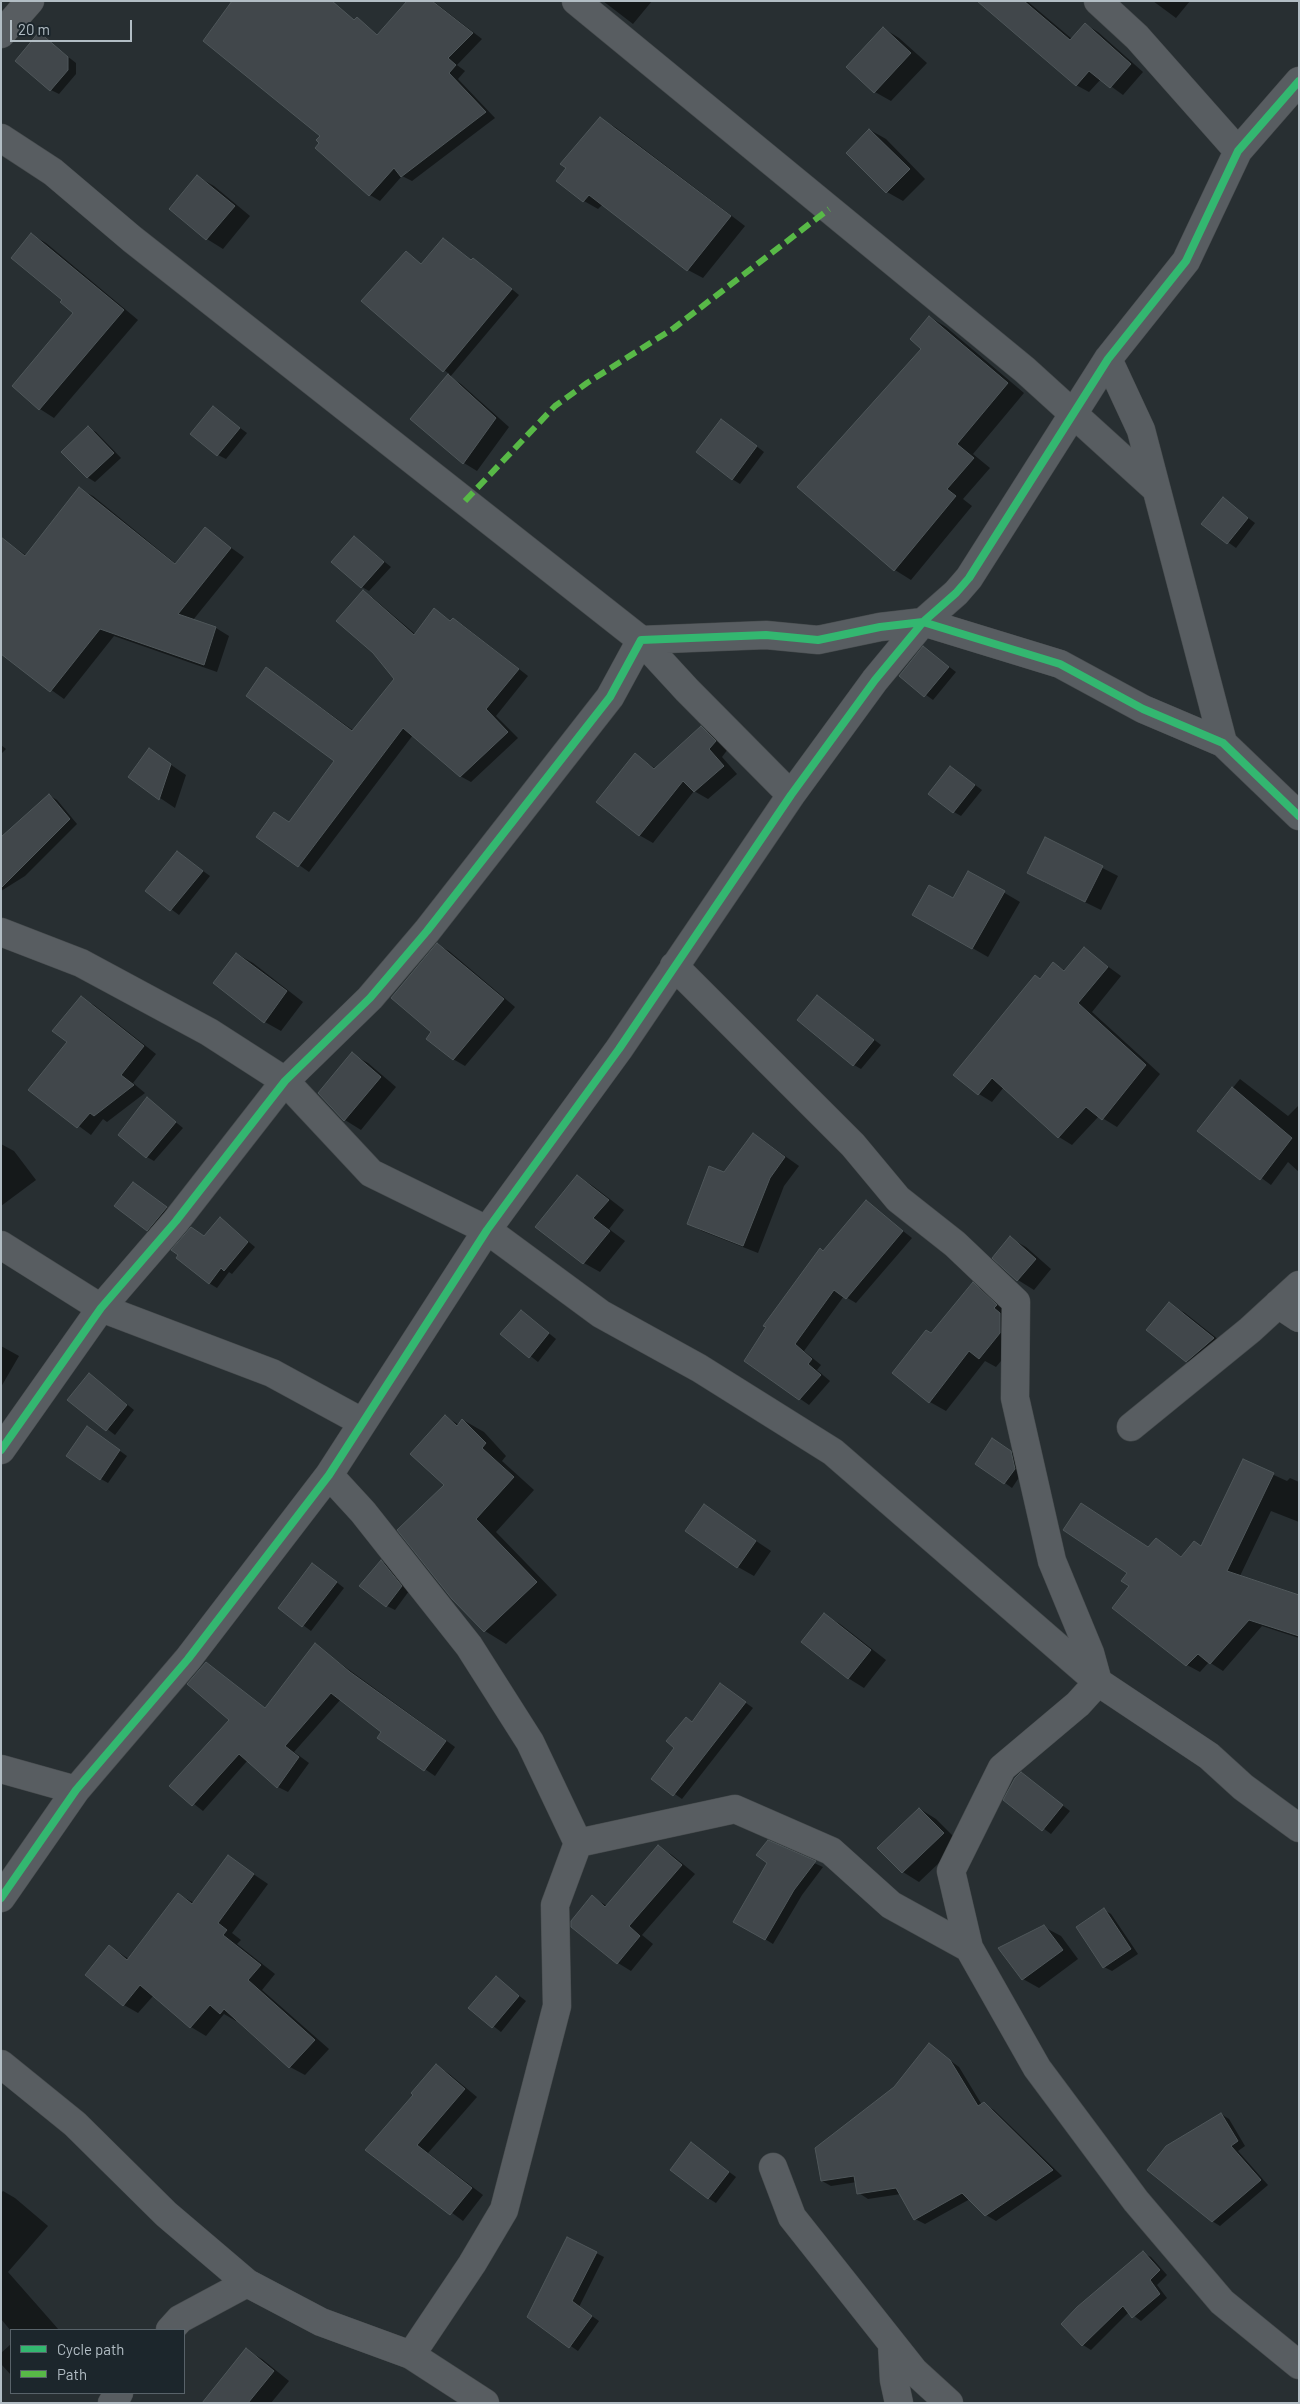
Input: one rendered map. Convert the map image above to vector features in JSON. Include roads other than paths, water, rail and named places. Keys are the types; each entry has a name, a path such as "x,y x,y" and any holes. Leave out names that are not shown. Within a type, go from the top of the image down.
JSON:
{"street":[{"path":"1,34 30,1"},
{"path":"576,1 1025,370 1156,489"},
{"path":"1098,1 1137,37 1238,151"},
{"path":"1,1898 76,1790 188,1659 329,1475 487,1230 619,1049 791,795 875,680 923,622 956,593 969,578 1108,359 1186,261 1238,151 1299,81"},
{"path":"1,138 53,172 132,239 641,640 687,690 791,795"},
{"path":"1108,359 1141,430 1223,743"},
{"path":"641,640 766,635 818,640 880,627 923,622 1060,664 1143,709 1223,743 1299,816"},
{"path":"1,1450 101,1308 176,1221 285,1082 370,998 427,931 610,697 641,640"},
{"path":"1,932 81,963 209,1032 285,1082 371,1173 487,1230 601,1314 699,1368 832,1452 1098,1682 1209,1756 1243,1787 1299,1828"},
{"path":"674,966 852,1145 898,1199 955,1244 1016,1302 1016,1398 1052,1561 1090,1653 1098,1682"},
{"path":"1,1244 101,1308 272,1373 362,1422"},
{"path":"1131,1427 1250,1330 1288,1311 1299,1284"},
{"path":"329,1475 363,1512 469,1646 530,1742 578,1843 555,1904 557,2006 504,2210 472,2264 411,2355"},
{"path":"1098,1682 1078,1704 1002,1768 951,1871 969,1948 1037,2068 1136,2201 1222,2302 1299,2365"},
{"path":"1,1769 76,1790"},
{"path":"578,1843 735,1809 831,1851 891,1905 969,1948"},
{"path":"1,2064 75,2124 166,2214 247,2284 321,2322 411,2355 485,2403"},
{"path":"773,2166 792,2217 914,2371 949,2403"},
{"path":"171,2329 180,2319 247,2284"},
{"path":"892,2344 894,2380 899,2403"}]}
